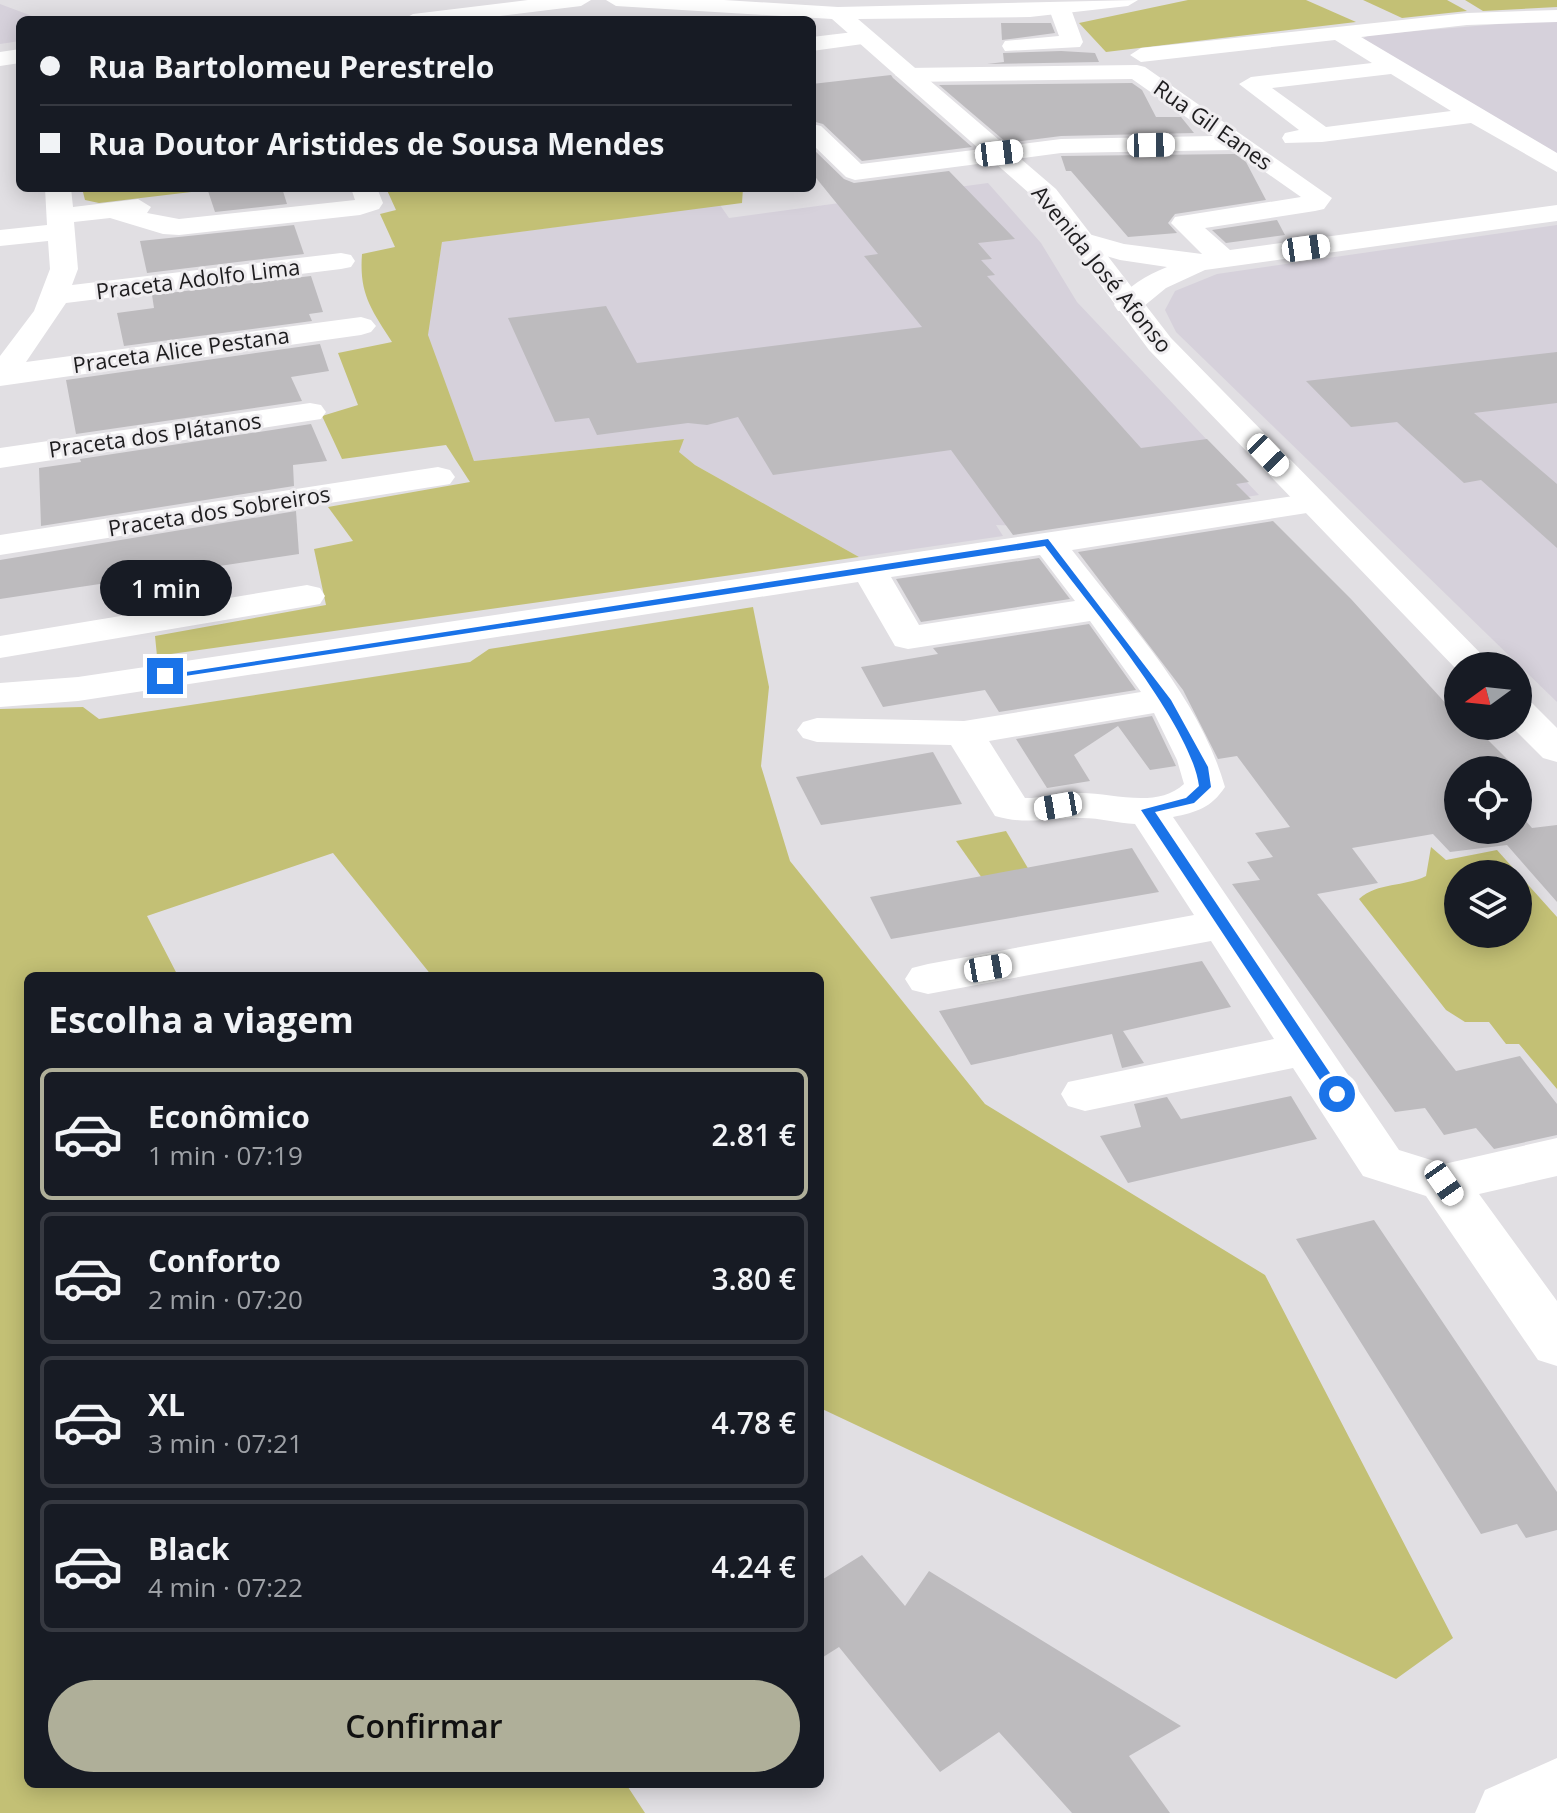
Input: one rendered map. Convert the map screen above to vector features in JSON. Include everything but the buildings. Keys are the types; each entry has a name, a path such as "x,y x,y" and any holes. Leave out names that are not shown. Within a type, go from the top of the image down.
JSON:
{"street":[{"path":"447,16 581,0"},
{"path":"616,0 838,13 1060,9 1128,0"},
{"path":"985,46 1070,43 1060,9"},
{"name":"Avenida José Afonso","path":"838,13 868,43 1047,195 1085,241 1128,305 1160,344 1460,652"},
{"path":"1141,55 1467,19 1557,16"},
{"path":"1338,33 1557,164"},
{"path":"816,44 868,43 906,47"},
{"path":"1322,135 1251,84 1394,67"},
{"name":"Rua Gil Eanes","path":"906,75 1137,72 1319,200 1184,223 1212,261"},
{"path":"1132,102 1180,101"},
{"path":"942,105 974,104"},
{"path":"1283,140 1474,115"},
{"path":"816,135 855,172 1061,146 1240,143"},
{"path":"0,238 61,211 111,210 266,192"},
{"path":"111,210 163,226 179,227 360,207 370,203 366,192"},
{"path":"0,376 48,312 64,269 61,211"},
{"path":"1128,305 1156,282 1212,261 1557,213"},
{"path":"1085,241 1120,252 1212,261"},
{"name":"Praceta Adolfo Lima","path":"54,296 341,261"},
{"name":"Praceta Alice Pestana","path":"0,376 361,326"},
{"name":"Praceta dos Plátanos","path":"0,458 310,412"},
{"name":"Praceta dos Sobreiros","path":"0,545 438,477"},
{"path":"0,695 129,681 1314,503"},
{"path":"964,733 1010,807 1027,811 1079,805 1121,812 1147,810 1190,801 1205,787 1202,767 1165,700 1048,542"},
{"path":"869,570 908,638 1097,609"},
{"path":"0,647 307,596"},
{"path":"121,626 129,681"},
{"path":"817,730 964,733 1165,700"},
{"path":"1532,725 1557,750"},
{"path":"1147,810 1381,1163 1444,1183 1557,1157"},
{"path":"928,979 1224,924"},
{"path":"1085,1094 1307,1049"},
{"path":"1444,1183 1557,1344"},
{"path":"1509,1813 1557,1790"}],"shaded area":[{"path":"1188,0 1306,0 1356,22 1106,52 1079,23"},
{"path":"1363,0 1447,0 1467,11 1402,18"},
{"path":"1465,0 1557,0 1557,7 1483,11"},
{"path":"0,4 32,16 16,16 16,42 0,44"},
{"path":"1557,19 1557,154 1362,39 1369,35"},
{"path":"988,183 1041,243 1077,302 1259,495 1047,527 996,525 1003,536 859,557 695,465 678,452 684,439 474,461 427,335 442,242 720,205 729,218"},
{"path":"83,192 191,192 99,203 85,200"},
{"path":"388,192 743,192 742,203 442,242 428,335 474,461 684,439 679,452 695,465 859,557 157,656 155,636 326,605 314,549 353,541 328,507 470,482 446,445 342,459 322,416 358,405 338,353 392,342 368,301 362,280 362,254 395,247 380,214 396,210"},
{"path":"1557,225 1557,702 1532,678 1532,652 1506,652 1176,332 1165,310 1175,291 1217,274"},
{"path":"753,607 769,687 761,766 790,861 985,1104 1265,1275 1453,1638 1396,1679 824,1410 824,972 429,972 333,853 147,916 176,972 24,972 24,1788 629,1788 645,1813 0,1813 0,709 83,707 99,719 470,662 489,649"},
{"path":"1006,831 1029,870 982,878 956,841"},
{"path":"1431,847 1446,860 1444,948 1532,948 1532,889 1557,917 1557,1089 1519,1044 1506,1044 1489,1022 1465,1022 1446,1010 1359,899 1374,890 1426,876"},
{"path":"1497,850 1506,860 1446,860"}],"route":[{"path":"165,676 1048,542 1165,700 1202,767 1205,787 1190,801 1147,810 1337,1094"}]}
